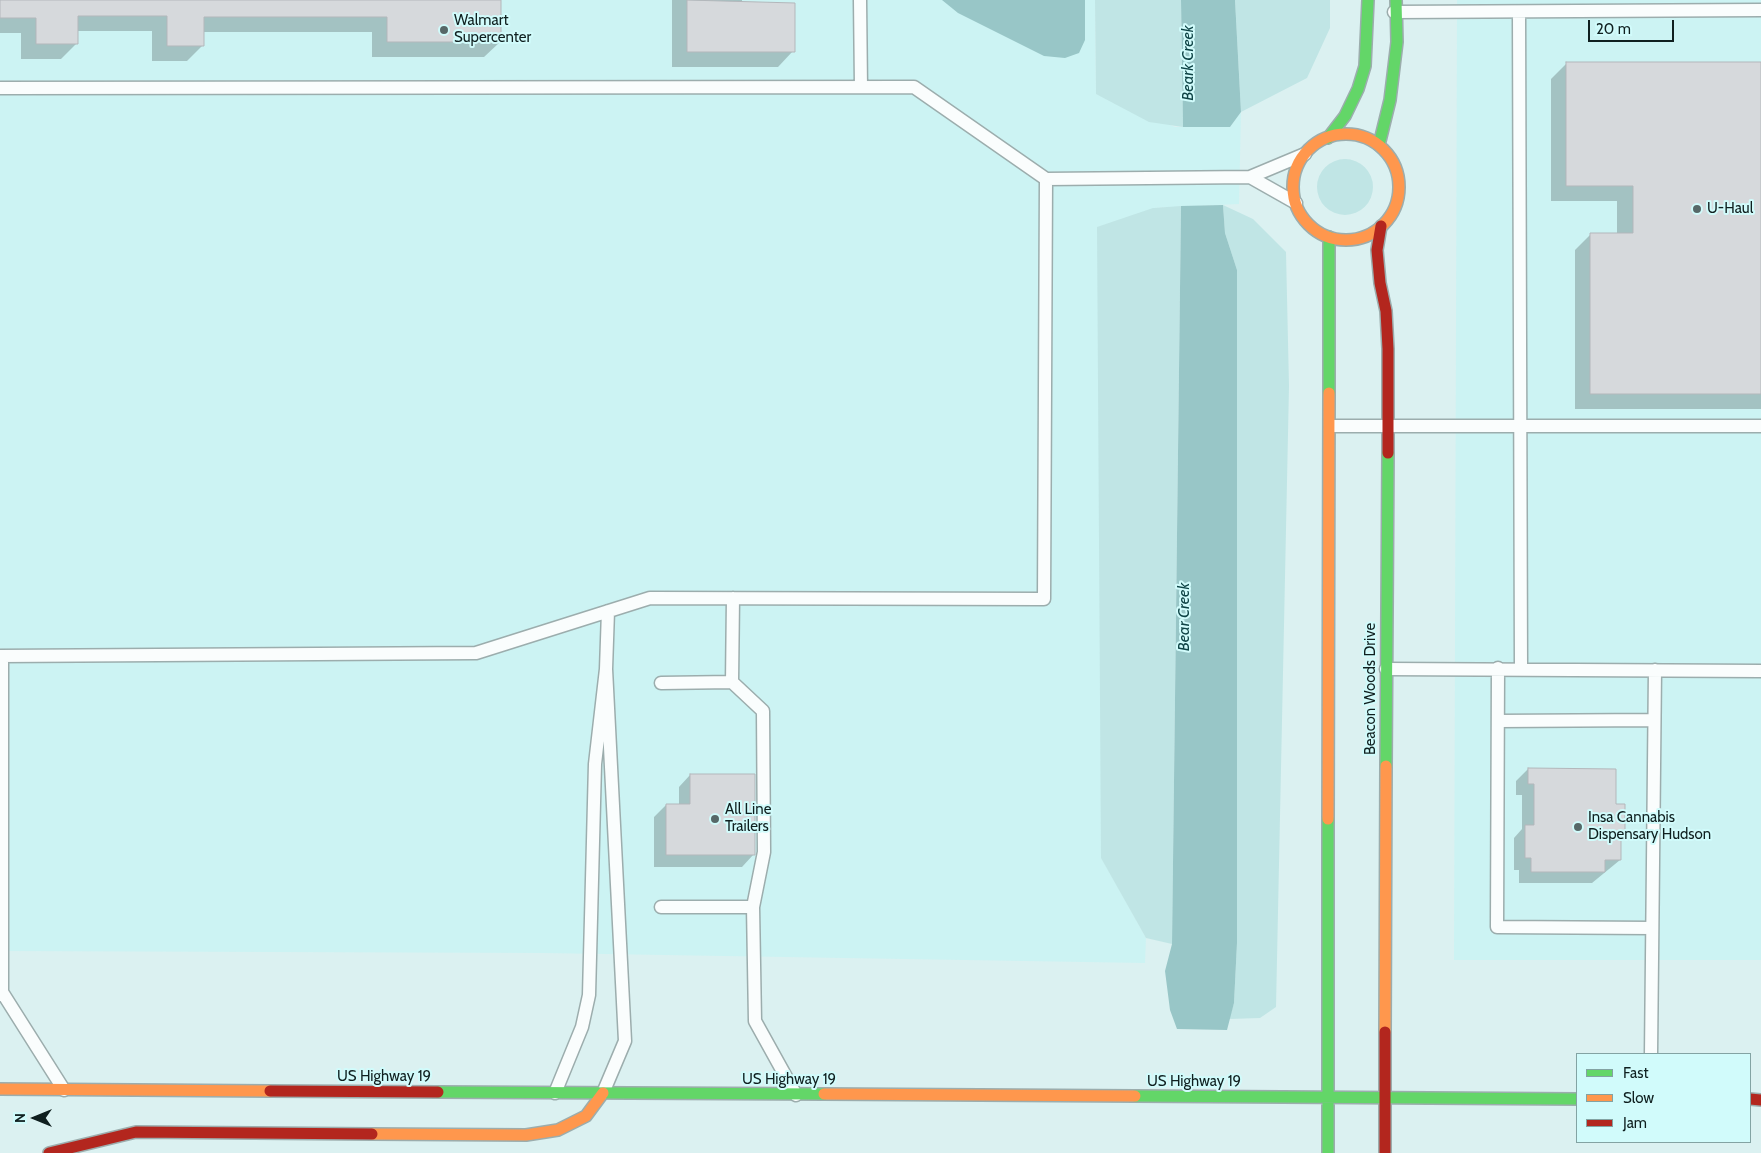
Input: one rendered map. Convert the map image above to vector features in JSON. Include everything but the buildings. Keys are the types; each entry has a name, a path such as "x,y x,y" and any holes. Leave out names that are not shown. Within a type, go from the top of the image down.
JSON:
{"main road":[{"name":"Beacon Woods Drive","path":"1328,138 1345,116 1358,89 1365,66 1368,6"},
{"path":"1379,145 1392,91 1397,42 1396,6"},
{"name":"Beacon Woods Drive","path":"1296,203 1304,218 1315,230 1329,237 1346,240 1362,238 1381,226 1388,219 1396,205 1399,189 1397,172 1391,158 1379,145 1365,137 1349,134 1328,138 1317,143 1305,154"},
{"path":"1296,203 1295,177 1305,154"},
{"name":"Beacon Woods Drive","path":"1381,226 1377,250 1380,283 1386,311 1388,426 1385,1153"},
{"path":"1328,1153 1329,237"},
{"name":"US Highway 19","path":"0,1089 1576,1099"},
{"path":"49,1153 136,1132 526,1135 558,1130 586,1116 603,1093"}],"lane":[{"path":"860,0 861,87"},
{"path":"1368,6 1519,12 1761,10"},
{"path":"1519,12 1521,668"},
{"path":"0,88 914,87 1046,179 1250,177 1305,154"},
{"path":"1250,177 1296,203"},
{"path":"64,1090 1,993 1,656 476,653 650,598 1044,599 1046,179"},
{"path":"1330,426 1761,426"},
{"path":"732,682 733,598"},
{"path":"555,1093 582,1027 589,995 595,764 606,669 608,611"},
{"path":"1498,668 1497,927 1652,928"},
{"path":"1386,669 1521,668 1761,671"},
{"path":"603,1093 625,1041 606,669"},
{"path":"1651,1053 1655,670"},
{"path":"661,683 732,682 763,710 764,852 753,907 755,1021 796,1095"},
{"path":"1498,721 1654,720"},
{"path":"661,907 753,907"}],"shaded area":[{"path":"0,0 1095,0 1096,94 1175,127 1230,127 1241,112 1239,204 1153,208 1101,857 1146,938 1145,963 544,953 0,951"},
{"path":"1095,0 1181,0 1183,127 1149,122 1096,94"},
{"path":"1235,0 1330,0 1330,28 1307,78 1241,112"},
{"path":"1457,0 1761,0 1761,960 1454,960"},
{"path":"1345,159 1356,161 1365,167 1371,176 1373,187 1371,198 1365,207 1356,213 1345,215 1334,213 1325,207 1319,198 1317,187 1319,176 1325,167 1334,161"},
{"path":"1223,205 1253,219 1286,252 1289,386 1276,1007 1260,1018 1229,1019 1234,1003 1237,943 1237,270 1225,233"},
{"path":"1181,206 1172,944 1146,938 1101,858 1097,227 1153,208"}],"water":[{"path":"942,0 1085,0 1085,40 1079,53 1065,58 1044,56 958,13"},
{"name":"Beark Creek","path":"1181,0 1235,0 1241,112 1230,127 1183,127"},
{"name":"Bear Creek","path":"1223,205 1225,233 1237,270 1237,943 1234,1003 1227,1030 1177,1029 1170,1010 1165,971 1172,944 1181,206"}],"traffic: fast":[{"path":"1328,138 1345,116 1358,89 1365,66 1368,0"},
{"path":"1379,145 1390,100 1397,42 1396,0"},
{"path":"1329,237 1329,393"},
{"path":"1386,766 1388,453"},
{"path":"1328,819 1328,1153"},
{"path":"438,1092 824,1094"},
{"path":"1135,1096 1576,1099"}],"traffic: slow":[{"path":"1346,134 1366,138 1383,150 1395,167 1399,187 1395,207 1383,224 1366,236 1346,240 1326,236 1309,224 1297,207 1293,187 1297,167 1309,150 1326,138 1346,134"},
{"path":"1328,819 1329,393"},
{"path":"1385,1032 1386,766"},
{"path":"0,1089 270,1091"},
{"path":"372,1134 526,1135 558,1130 586,1116 603,1093"},
{"path":"824,1094 1135,1096"}],"traffic: jam":[{"path":"1381,226 1377,250 1380,283 1386,311 1388,453"},
{"path":"1385,1032 1385,1153"},
{"path":"270,1091 438,1092"},
{"path":"1751,1099 1761,1100"},
{"path":"49,1153 136,1132 372,1134"}],"place":[{"name":"Walmart Supercenter","path":"444,30"},
{"name":"U-Haul","path":"1697,209"},
{"name":"All Line Trailers","path":"715,819"},
{"name":"Insa Cannabis Dispensary Hudson","path":"1578,827"}]}
